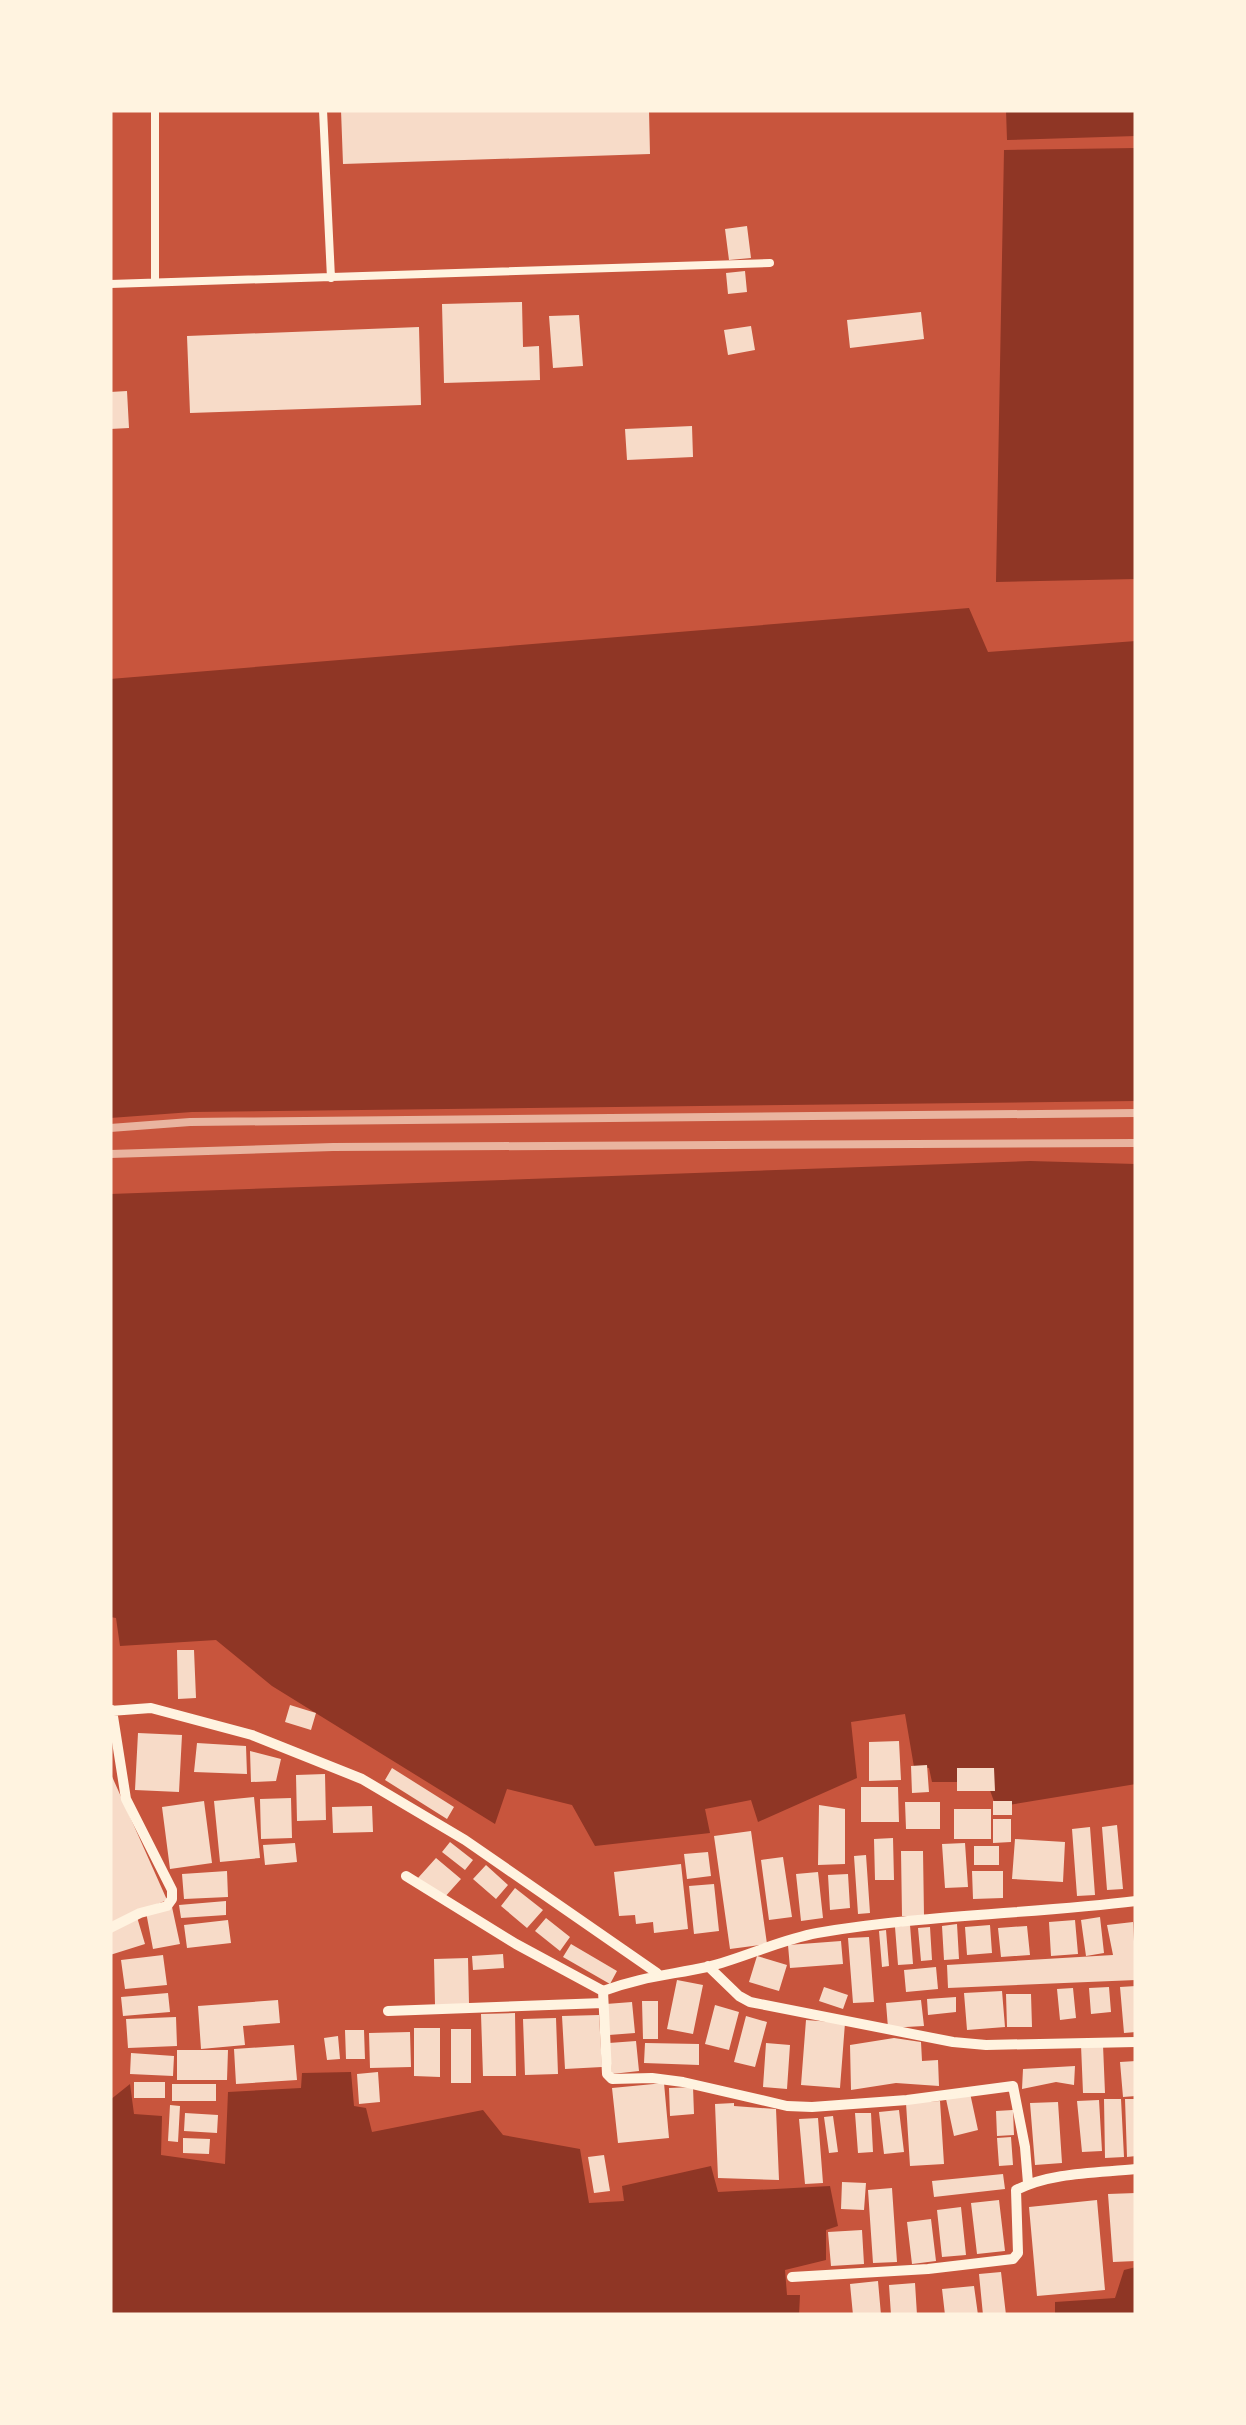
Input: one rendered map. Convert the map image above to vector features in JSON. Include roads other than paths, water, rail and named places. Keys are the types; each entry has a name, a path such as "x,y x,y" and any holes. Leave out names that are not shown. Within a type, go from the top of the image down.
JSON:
{"street":[{"path":"110,1928 140,1913 167,1906 172,1899 172,1890 126,1799 111,1710 150,1708 270,1742 362,1778 465,1840 657,1974"},
{"path":"406,1876 603,1997"},
{"path":"388,2011 603,1997 657,1974 708,1966 801,1936 865,1926 1136,1901"},
{"path":"708,1966 750,2002 920,2037 986,2045 1136,2042"},
{"path":"603,1997 607,2074 612,2079 683,2082 787,2106 812,2107 1013,2086 1026,2147 1028,2184"},
{"path":"792,2277 928,2269 1013,2259 1018,2253 1016,2190 1028,2184 1136,2169"}],"lane":[{"path":"154,282 156,110"},
{"path":"323,110 331,278"},
{"path":"110,284 770,262"}],"railway":[{"path":"110,1128 190,1122 1136,1113"},
{"path":"110,1154 333,1147 1136,1143"}]}
